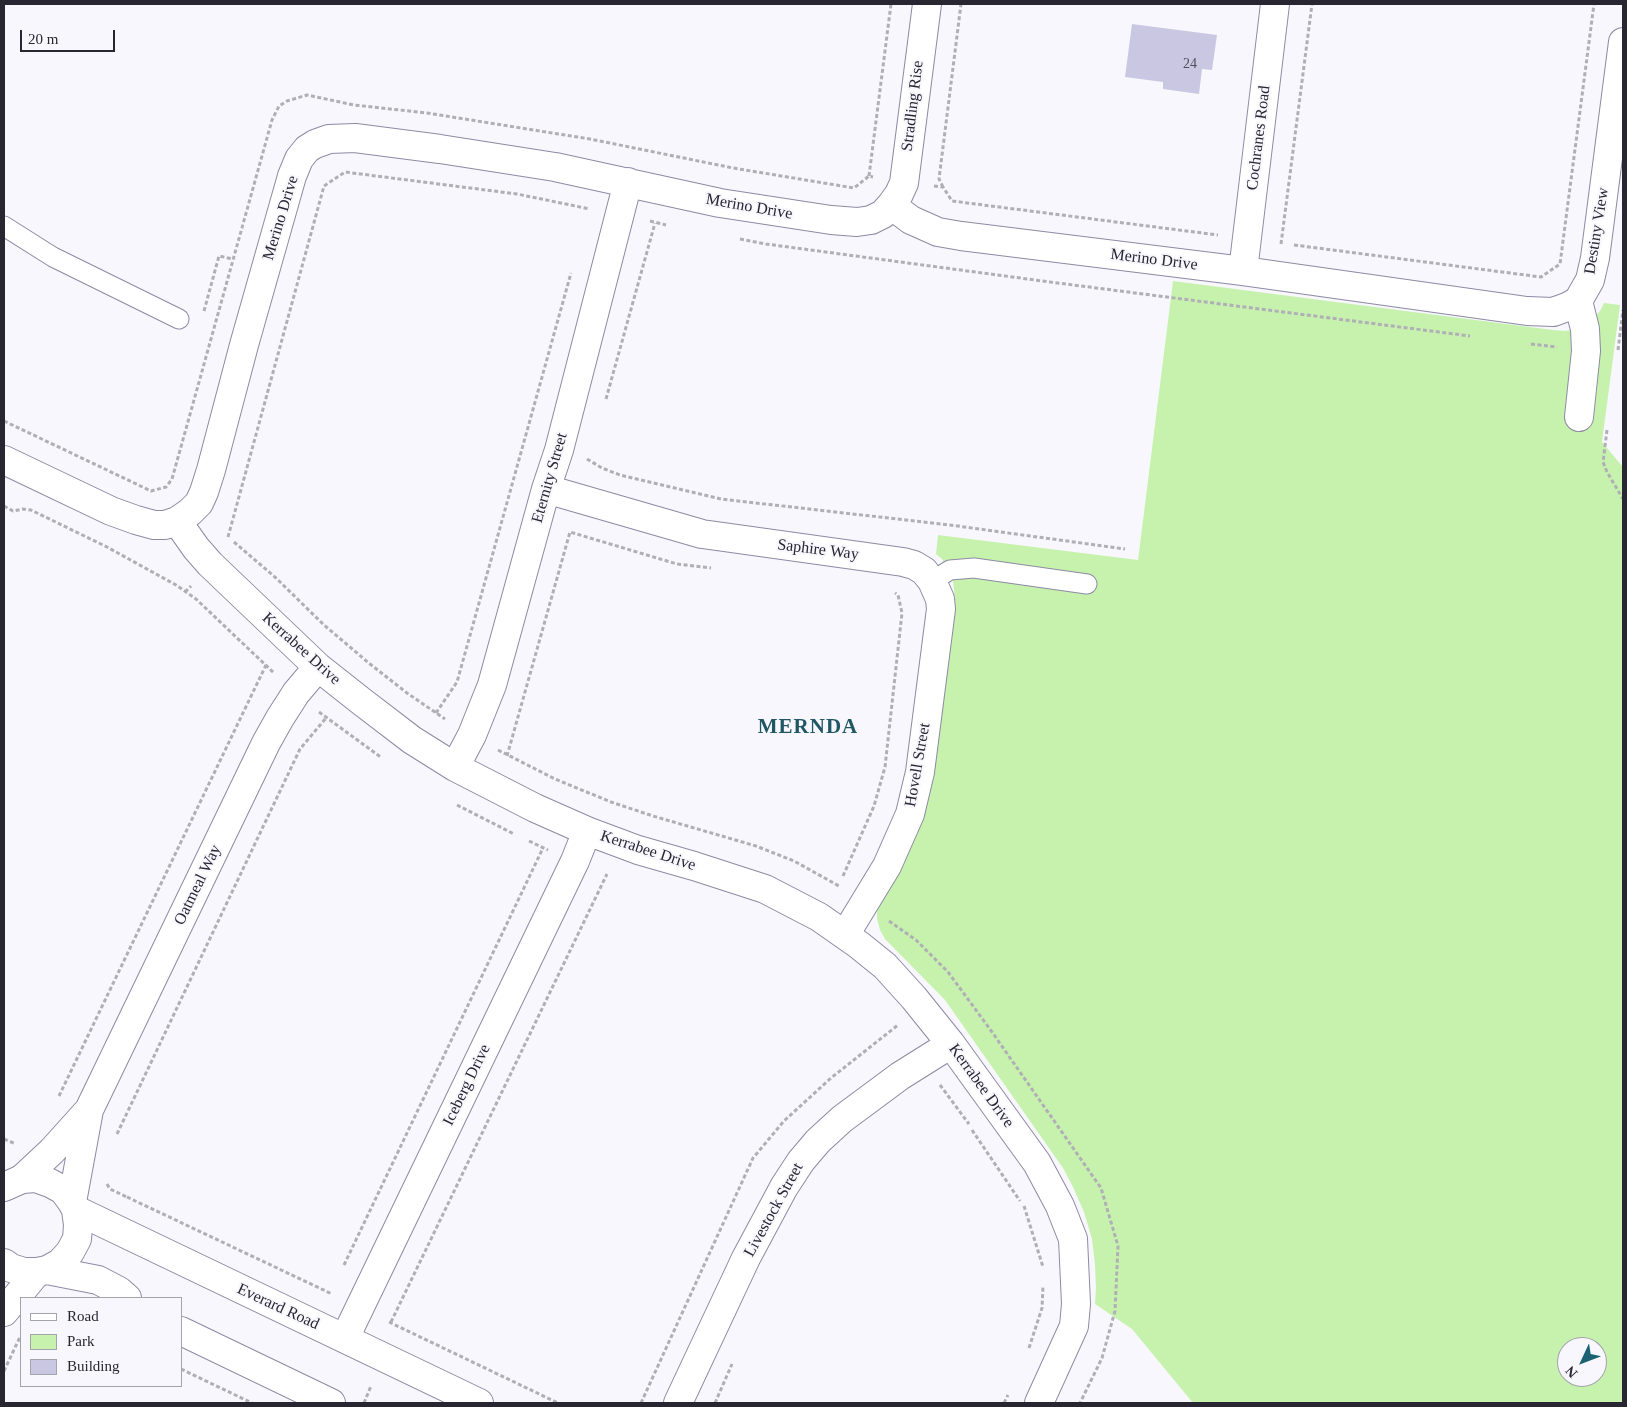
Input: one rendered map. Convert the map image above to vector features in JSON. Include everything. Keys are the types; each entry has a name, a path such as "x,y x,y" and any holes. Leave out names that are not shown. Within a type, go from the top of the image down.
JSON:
{"street":[{"name":"Stradling Rise","path":"897,194 927,4"},
{"name":"Cochranes Road","path":"1243,271 1276,4"},
{"name":"Destiny View","path":"1578,300 1590,280 1595,258 1623,42"},
{"name":"Merino Drive","path":"177,521 190,512 204,492 292,176 307,149 329,139 355,138 536,164 720,203 831,220 857,222 871,220 883,214 897,194 911,220 938,232 961,236 1243,271 1527,311 1553,312 1567,307 1578,300"},
{"name":"Eternity Street","path":"455,767 472,735 492,685 546,489 559,450 628,182"},
{"path":"1578,300 1585,329 1586,351 1580,417"},
{"path":"4,460 112,511 136,520 154,525 165,525 177,521"},
{"name":"Saphire Way","path":"546,489 702,534 903,562 914,565 924,571 932,581"},
{"name":"Kerrabee Drive","path":"177,521 210,564 318,667 412,740 455,767 535,808 587,831 638,850 766,890 819,917 885,966 914,998 950,1044 1037,1163 1060,1206 1073,1239 1076,1304 1074,1326 1039,1403"},
{"name":"Hovell Street","path":"845,935 887,866 910,814 920,772 941,609 940,599 932,581"},
{"name":"Oatmeal Way","path":"11,1181 52,1151 89,1110 266,743 296,693 318,667"},
{"name":"Iceberg Drive","path":"345,1338 587,831"},
{"name":"Livestock Street","path":"678,1403 746,1258 801,1161 818,1141 842,1119 900,1076 950,1044"},
{"name":"Oatmeal Way","path":"4,1312 42,1271 60,1263 70,1252 77,1239 78,1225 74,1206 89,1110"},
{"name":"Everard Road","path":"11,1181 36,1178 50,1182 63,1190 74,1206 287,1312 479,1403"},
{"path":"4,1263 11,1268 24,1272 42,1271 98,1280 119,1290 126,1297"},
{"path":"182,1331 322,1401"}],"lane":[{"path":"4,226 53,257 179,319"},
{"path":"932,581 950,570 974,568 1087,584"}],"path":[{"path":"4,422 151,491 166,487 172,479 275,112 286,101 307,95 354,104 513,126 590,139 733,168 854,188 869,176 890,4"},
{"path":"961,4 939,178 952,201 1541,277 1560,264 1594,4"},
{"path":"1281,244 1312,4"},
{"path":"228,537 324,186 345,172 508,193 674,226"},
{"path":"869,176 897,194 943,188"},
{"path":"586,218 589,209"},
{"path":"605,402 655,223"},
{"path":"738,239 785,247 1050,282 1474,336"},
{"path":"179,319 199,329 219,256 233,259"},
{"path":"436,713 457,682 573,264"},
{"path":"1529,344 1586,351"},
{"path":"524,440 589,459 602,468 620,475 721,499 950,525 1125,549"},
{"path":"507,756 589,459"},
{"path":"1603,462 1623,499"},
{"path":"570,532 677,564 715,569"},
{"path":"843,876 874,806 885,767 902,613 898,595 892,592"},
{"path":"55,1103 266,665"},
{"path":"117,1135 300,749 326,718"},
{"path":"343,1266 543,848"},
{"path":"391,1322 607,874"},
{"path":"939,1085 972,1129 1023,1206 1043,1270"},
{"path":"1028,1349 1042,1308 1043,1279"},
{"path":"4,1371 20,1336"},
{"path":"715,1403 735,1358"},
{"path":"182,1369 252,1403"},
{"path":"1004,1403 1008,1394"}],"green space":[{"path":"1173,281 1566,331 1581,327 1591,321 1604,303 1620,305 1602,442 1623,467 1623,1403 1193,1403 1132,1329 1095,1304 1095,1265 1092,1239 1084,1212 1063,1168 945,1000 885,939 877,919 877,909 932,773 955,605 952,576 942,559 936,554 938,535 1138,560"}],"building":[{"path":"1132,24 1217,35 1212,70 1202,69 1199,94 1163,89 1163,82 1125,77"}],"district":[{"name":"MERNDA","path":"808,728"}]}
